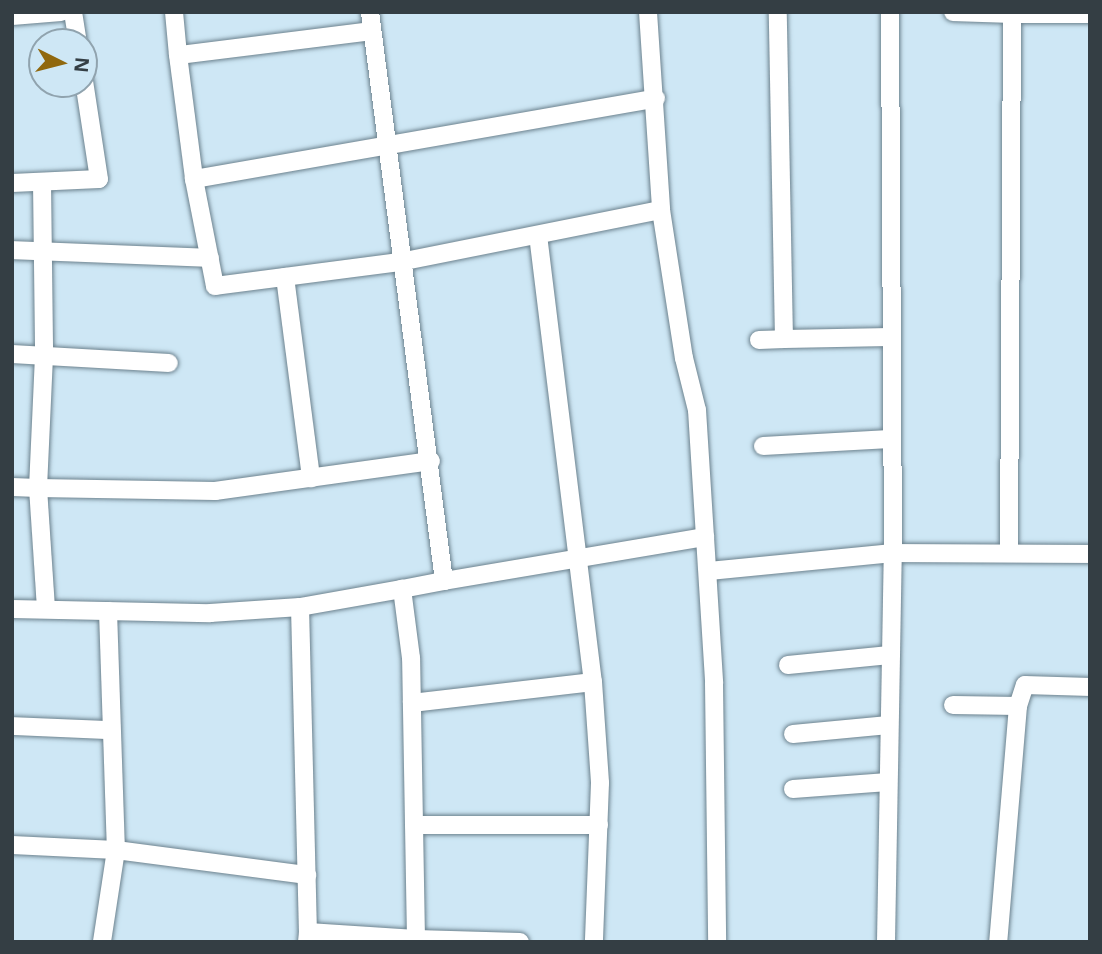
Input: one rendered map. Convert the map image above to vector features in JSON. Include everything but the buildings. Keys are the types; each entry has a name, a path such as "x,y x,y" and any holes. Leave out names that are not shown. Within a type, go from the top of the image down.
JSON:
{"street":[{"path":"12,16 61,12"},
{"path":"174,12 194,179 215,286 400,262 661,210"},
{"path":"370,12 400,262 431,461 444,581"},
{"path":"648,12 656,98 661,210 684,358 697,410 709,571 717,942"},
{"path":"778,12 784,339"},
{"path":"886,942 893,553 890,439 890,12"},
{"path":"953,12 1090,13"},
{"path":"1009,551 1012,14"},
{"path":"178,55 372,31"},
{"path":"12,183 99,179 87,98"},
{"path":"194,179 656,98"},
{"path":"42,182 44,356 38,488 46,609"},
{"path":"538,235 593,681 599,825 594,942"},
{"path":"12,250 210,258"},
{"path":"285,277 310,478"},
{"path":"759,340 890,337"},
{"path":"12,354 169,363"},
{"path":"763,446 890,439"},
{"path":"12,487 215,491 431,461"},
{"path":"12,609 210,613 300,607 705,537"},
{"path":"709,571 893,553 1009,551 1090,554"},
{"path":"402,589 412,703 416,939"},
{"path":"300,607 308,937 520,942"},
{"path":"103,942 116,850 109,730 108,611"},
{"path":"788,665 890,655"},
{"path":"412,703 593,681"},
{"path":"998,942 1018,706 1025,685 1090,687"},
{"path":"953,705 1018,706"},
{"path":"793,734 889,725"},
{"path":"12,726 109,730"},
{"path":"793,789 888,782"},
{"path":"414,825 599,825"},
{"path":"12,845 116,850 307,875"}]}
